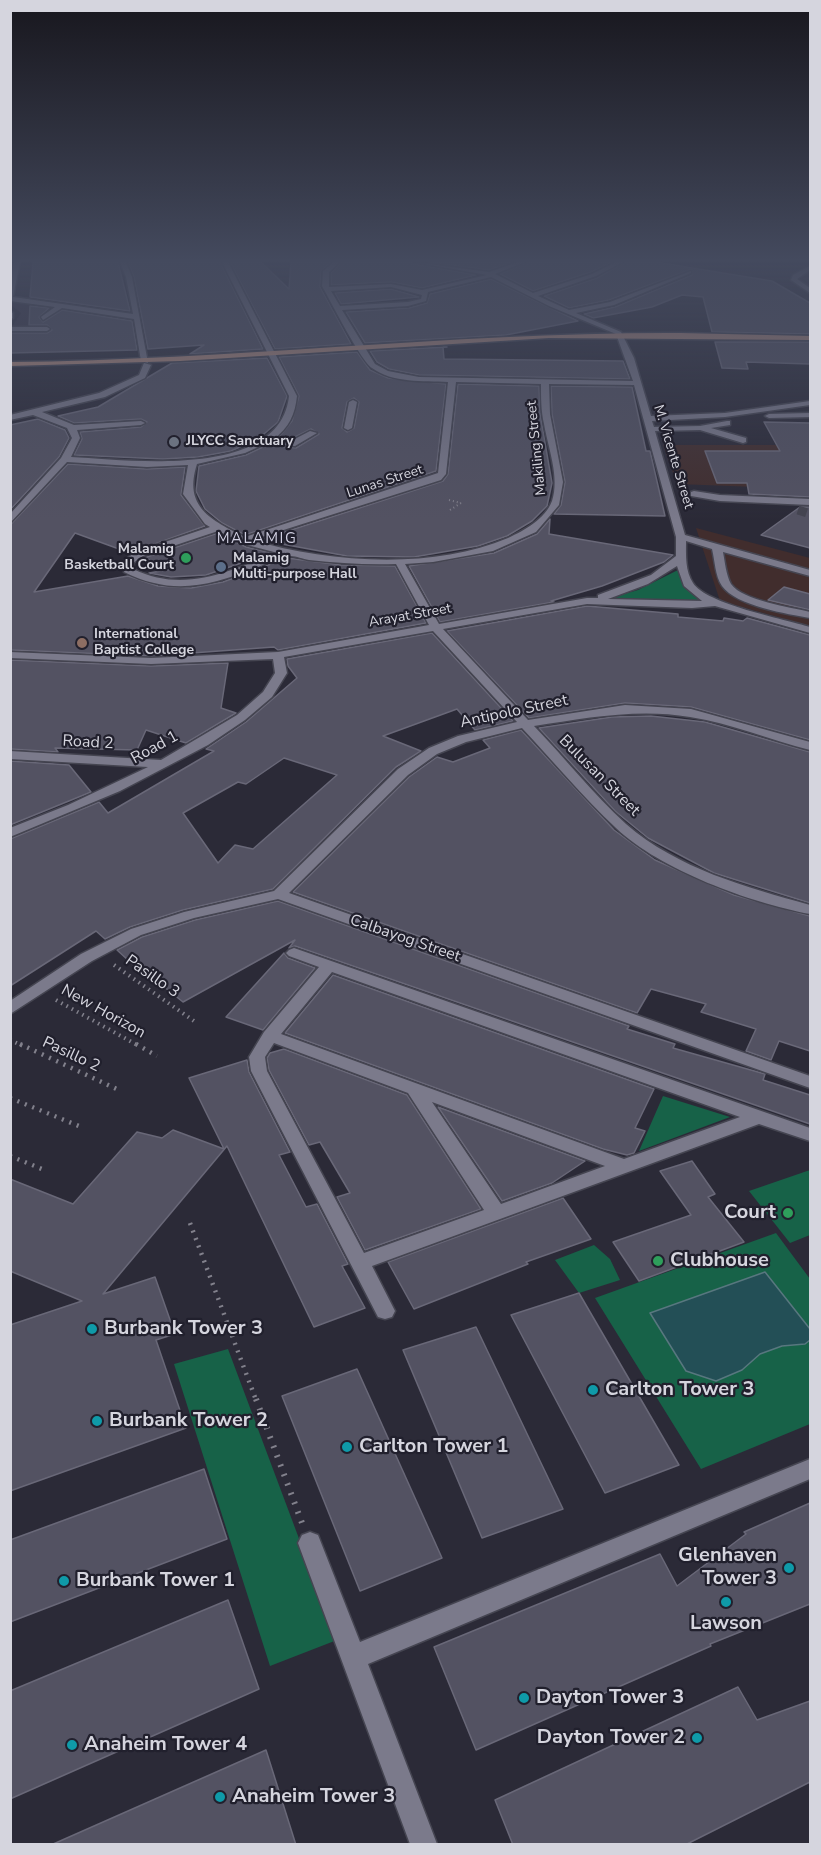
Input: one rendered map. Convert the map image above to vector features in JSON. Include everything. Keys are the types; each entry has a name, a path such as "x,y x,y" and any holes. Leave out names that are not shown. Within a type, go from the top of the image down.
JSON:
{"main road":[{"path":"10,366 96,371 131,364 371,349"}],"street":[{"path":"10,418 121,388 142,376 146,363 143,349"},
{"path":"65,459 193,463 228,456 266,440 281,431 294,409 293,396 270,349"},
{"path":"362,349 372,365 386,373 419,379 636,383"},
{"name":"M. Vicente Street","path":"624,349 681,537 681,556 688,588 696,595 715,603"},
{"name":"Lunas Street","path":"244,540 438,478 442,474 452,380"},
{"name":"Makiling Street","path":"193,463 187,486 188,496 198,511 217,528 284,554 345,560 399,561 430,560 490,550 520,539 542,525 552,511 557,495 545,382"},
{"path":"348,428 353,402"},
{"path":"647,424 810,403"},
{"path":"36,412 71,428 141,423"},
{"path":"647,424 712,426 769,416 810,415"},
{"path":"698,426 743,440"},
{"path":"10,520 65,459 76,438 71,428"},
{"path":"266,440 292,444 313,433"},
{"path":"668,493 810,502"},
{"path":"756,499 798,510"},
{"path":"217,528 139,554 128,562 128,570 140,578 164,586 189,585 284,554"},
{"path":"681,537 810,573"},
{"path":"717,547 726,585 732,591 744,597 810,615"},
{"path":"587,601 648,582 666,572 681,556"},
{"name":"Bulusan Street","path":"399,561 435,627 523,724 622,827 673,862 722,884 810,910"},
{"name":"Arayat Street","path":"10,655 151,661 278,655 587,601 692,605 715,603 810,630"},
{"name":"Road 1","path":"10,833 94,799 163,765 256,704 274,686 281,672 278,655"},
{"name":"Antipolo Street","path":"279,894 410,767 433,751 462,739 523,724 625,709 691,713 810,746"},
{"name":"Road 2","path":"10,755 163,765"},
{"path":"10,1009 96,953 137,932 211,909 279,894"},
{"name":"Calbayog Street","path":"279,894 810,1082"},
{"path":"294,953 810,1135"},
{"path":"329,966 270,1036 258,1057 260,1071 385,1311"},
{"path":"270,1036 622,1165"},
{"path":"415,1090 496,1212"},
{"path":"359,1263 622,1165 759,1117"},
{"path":"352,1658 810,1469"},
{"path":"310,1543 423,1845"}],"path":[{"path":"449,500 461,503 450,510"},
{"name":"Pasillo 3","path":"96,953 194,1021"},
{"name":"New Horizon","path":"37,990 157,1056"},
{"name":"Pasillo 2","path":"10,1040 121,1091"},
{"path":"10,1098 84,1128"},
{"path":"10,1156 42,1169"},
{"path":"190,1223 310,1543"}],"shaded area":[{"path":"663,445 810,445 810,489 677,484"},
{"path":"696,528 810,558 810,626 720,601"},
{"path":"765,1272 810,1329 810,1340 805,1344 782,1346 760,1354 742,1370 716,1381 686,1371 650,1313"}],"green space":[{"path":"682,568 689,581 710,604 610,598 638,590"},
{"path":"663,1096 730,1117 639,1151"},
{"name":"Court","path":"810,1170 810,1235 790,1243 749,1191"},
{"path":"776,1233 810,1279 810,1424 701,1469 595,1298"},
{"path":"594,1245 610,1259 620,1280 579,1293 555,1260"},
{"path":"228,1349 337,1640 270,1666 174,1364"}],"building":[{"path":"10,349 137,350 10,353"},
{"path":"198,349 263,349 190,354"},
{"path":"443,349 444,359 623,361 630,379 419,375 389,369 377,362 370,351"},
{"path":"717,349 810,349 810,364 746,362 748,369 722,368"},
{"path":"357,352 370,370 388,378 446,384 436,471 245,535 222,523 205,509 196,491 199,466 246,455 267,445 296,448 319,434 311,429 291,439 279,437 292,421 299,396 279,357","holes":["354,398 359,402 354,428 347,432 342,428 347,402"]},
{"path":"267,358 287,396 278,422 258,439 231,451 198,457 163,459 74,455 82,439 80,432 141,427 147,422 141,419 74,423 58,416 98,407 172,363"},
{"path":"458,384 539,386 540,414 552,483 547,506 532,521 507,536 478,546 414,557 347,556 260,540 443,481 448,474"},
{"path":"551,386 632,387 646,451 650,451 665,516 554,514 561,505 565,482 552,414"},
{"path":"38,419 65,430 69,438 59,457 10,510 10,425"},
{"path":"764,422 810,423 810,497 749,494 747,483 717,483 705,451 780,451"},
{"path":"68,464 147,469 185,467 181,495 205,526 130,553 75,533 34,592 128,576 158,586 191,588 223,582 287,558 341,565 395,566 426,623 278,650 274,647 151,656 10,650 10,525"},
{"path":"800,507 810,507 810,548 761,535"},
{"path":"550,519 549,534 673,555 664,562 602,586 551,601 554,602 440,622 409,566 494,553 537,534"},
{"name":"Malamig Basketball Court","path":"218,533 246,547 271,553 206,575 171,577 149,573 173,569 144,558"},
{"path":"784,587 810,594 810,610 768,600"},
{"path":"587,606 678,614 678,617 723,621 724,618 743,621 747,618 810,635 810,740 691,707 625,703 529,718 447,631"},
{"path":"432,633 513,721 475,730 457,709 383,736 421,751 396,767 273,889 183,910 130,927 105,939 96,931 10,986 10,839 99,802 108,813 214,751 206,749 246,722 297,678 288,666 287,659","holes":["284,758 337,775 253,849 235,845 218,863 183,813 238,782 246,784"]},
{"path":"10,660 151,666 228,663 221,708 236,713 186,743 146,730 137,750 55,748 58,752 10,749"},
{"path":"651,716 705,722 810,752 810,903 714,873 648,838 615,811 539,728 612,717"},
{"path":"521,730 614,830 655,860 734,895 810,916 810,1051 779,1041 771,1060 746,1051 756,1029 701,1012 706,1004 651,989 637,1013 293,892 409,777 437,757 453,762 490,748 483,740"},
{"path":"10,761 69,765 91,792 10,825"},
{"path":"278,901 629,1026 627,1029 675,1044 673,1048 765,1074 763,1080 810,1095 810,1124 295,946 289,948 295,940 183,1002 158,982 154,984 117,950 142,937 195,920"},
{"path":"284,953 288,958 315,968 263,1030 226,1017"},
{"path":"333,975 654,1089 635,1128 645,1131 634,1153 627,1155 603,1149 285,1033"},
{"path":"284,1049 407,1095 481,1209 365,1250 337,1197 350,1193 320,1142 309,1145 269,1070 267,1058 270,1053"},
{"path":"247,1060 249,1072 290,1152 279,1155 306,1207 317,1204 348,1264 342,1266 365,1308 314,1327 227,1146 103,1294 155,1277 175,1334 156,1340 186,1428 10,1491 10,1325 82,1301 10,1271 10,1179 73,1204 137,1132 162,1138 173,1130 224,1149 189,1078"},
{"path":"438,1107 585,1161 552,1183 502,1201"},
{"name":"Clubhouse","path":"692,1161 715,1194 708,1197 744,1242 639,1281 613,1242 691,1215 660,1171"},
{"path":"563,1198 591,1239 526,1262 528,1264 414,1309 388,1262"},
{"name":"Carlton Tower 3","path":"579,1293 679,1465 605,1493 511,1315"},
{"path":"476,1327 563,1509 482,1538 403,1350"},
{"name":"Carlton Tower 1","path":"357,1369 442,1558 360,1591 282,1396"},
{"name":"Burbank Tower 1","path":"204,1469 227,1539 10,1622 10,1540"},
{"name":"Dayton Tower 3","path":"810,1503 810,1604 710,1644 711,1646 476,1750 434,1647 660,1554 677,1586 746,1534 744,1532"},
{"name":"Anaheim Tower 4","path":"228,1600 259,1689 10,1799 10,1691"},
{"name":"Dayton Tower 2","path":"738,1687 757,1720 810,1701 810,1782 685,1845 513,1845 495,1800"},
{"name":"Anaheim Tower 3","path":"266,1750 296,1845 51,1845"}],"tunnel":[{"path":"798,510 810,514"}],"place":[{"name":"JLYCC Sanctuary","path":"174,442"},
{"name":"Malamig Basketball Court","path":"186,558"},
{"name":"Malamig Multi-purpose Hall","path":"221,567"},
{"name":"International Baptist College","path":"82,643"},
{"name":"Court","path":"788,1213"},
{"name":"Clubhouse","path":"658,1261"},
{"name":"Burbank Tower 3","path":"92,1329"},
{"name":"Carlton Tower 3","path":"593,1390"},
{"name":"Burbank Tower 2","path":"97,1421"},
{"name":"Carlton Tower 1","path":"347,1447"},
{"name":"Glenhaven Tower 3","path":"789,1568"},
{"name":"Burbank Tower 1","path":"64,1581"},
{"name":"Lawson","path":"726,1602"},
{"name":"Dayton Tower 3","path":"524,1698"},
{"name":"Dayton Tower 2","path":"697,1738"},
{"name":"Anaheim Tower 4","path":"72,1745"},
{"name":"Anaheim Tower 3","path":"220,1797"}],"district":[{"name":"MALAMIG","path":"257,539"}]}
